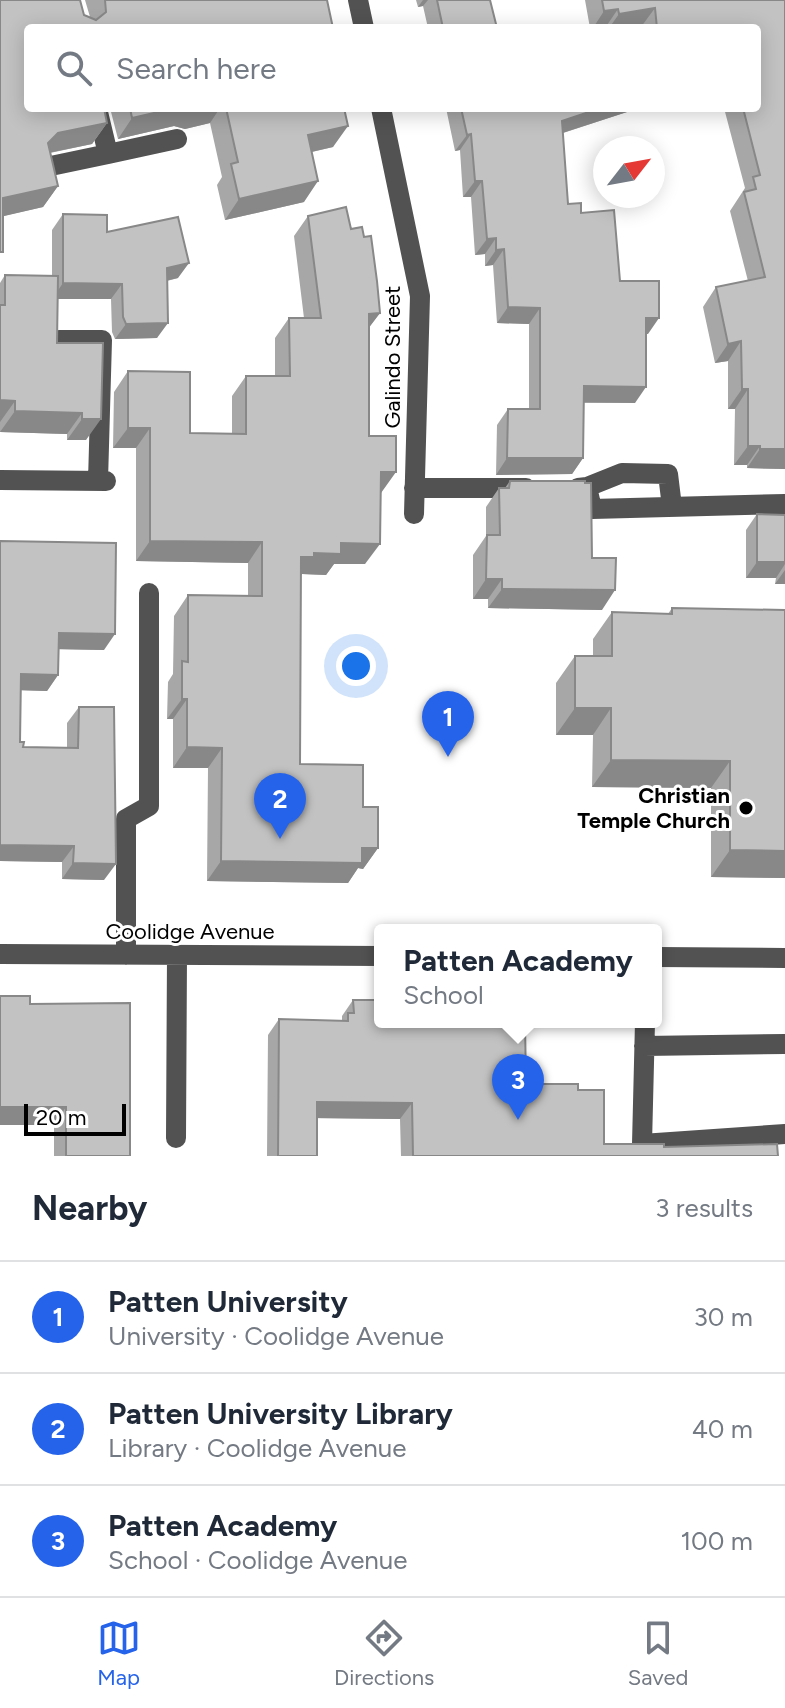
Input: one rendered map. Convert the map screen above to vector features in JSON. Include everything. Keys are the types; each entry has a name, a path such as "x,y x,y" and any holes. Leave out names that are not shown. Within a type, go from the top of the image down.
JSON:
{"street":[{"path":"358,0 363,24"},
{"path":"98,112 108,154"},
{"name":"Galindo Street","path":"382,112 420,296 414,514"},
{"path":"46,167 177,139"},
{"path":"0,480 102,481 102,340 59,340"},
{"path":"414,488 587,487 622,473 668,474 672,507"},
{"path":"587,487 592,509 785,504"},
{"path":"126,955 126,819 149,806 149,593"},
{"name":"Coolidge Avenue","path":"0,954 374,956"},
{"path":"176,1138 177,955"},
{"path":"662,957 785,958"},
{"path":"645,1028 642,1144 785,1134"},
{"path":"644,1046 785,1044"}],"building":[{"path":"0,0 80,0 84,15 96,20 106,12 105,0 327,0 332,24 24,24 24,112 105,112 107,123 58,133 48,143 58,186 3,198 3,252 0,252"},
{"path":"437,0 490,0 496,24 442,24"},
{"path":"602,0 785,0 785,449 748,446 748,389 742,389 741,341 728,344 716,287 765,277 744,192 756,189 753,177 760,175 744,112 761,112 761,24 657,24 655,8 619,14 618,9 604,11"},
{"path":"131,112 158,112 132,118"},
{"path":"227,112 345,112 348,126 308,135 318,181 239,199 231,164 238,162"},
{"path":"462,112 589,112 562,121 568,204 581,203 581,213 614,210 620,281 659,281 659,318 646,318 646,387 584,386 583,458 507,458 508,409 540,409 540,308 508,307 504,249 496,250 496,238 487,239 482,181 475,181 471,134 467,135"},
{"path":"346,207 351,229 362,227 364,237 371,236 377,281 380,313 369,314 369,436 396,436 396,472 381,472 380,544 341,543 341,554 314,553 314,557 301,557 300,764 363,765 363,807 378,807 378,848 362,848 362,863 221,861 222,748 187,747 187,699 182,699 182,661 188,662 188,595 262,596 262,542 150,541 150,428 128,428 128,371 190,372 190,433 246,434 246,376 290,376 289,318 321,318 308,216"},
{"path":"63,214 107,215 107,232 178,217 189,263 167,268 168,323 126,324 122,284 63,283"},
{"path":"5,275 58,276 57,343 103,343 101,419 82,419 82,413 15,411 15,401 0,400 0,305 5,305"},
{"path":"510,481 591,483 592,558 616,558 615,590 502,589 502,579 486,579 487,535 500,535 499,488 509,488"},
{"path":"757,514 785,515 785,562 757,562"},
{"path":"0,541 116,543 115,634 59,633 58,675 21,674 20,742 24,742 23,747 78,748 79,707 114,707 116,864 73,863 74,846 0,845"},
{"path":"672,608 785,610 785,851 730,850 730,761 611,760 611,708 575,708 575,656 612,656 612,612 672,614"},
{"path":"0,996 30,996 30,1004 130,1003 130,1156 66,1156 66,1107 0,1107"},
{"path":"353,1000 374,1000 374,1028 525,1028 526,1084 578,1084 578,1090 604,1090 604,1144 664,1144 664,1147 777,1144 778,1156 413,1156 412,1103 317,1102 317,1156 278,1156 279,1019 348,1021 348,1013 354,1013"}],"place":[{"name":"Patten University","path":"448,757"},
{"name":"Christian Temple Church","path":"746,808"},
{"name":"Patten University Library","path":"280,839"},
{"name":"Patten Academy","path":"518,1120"}]}
